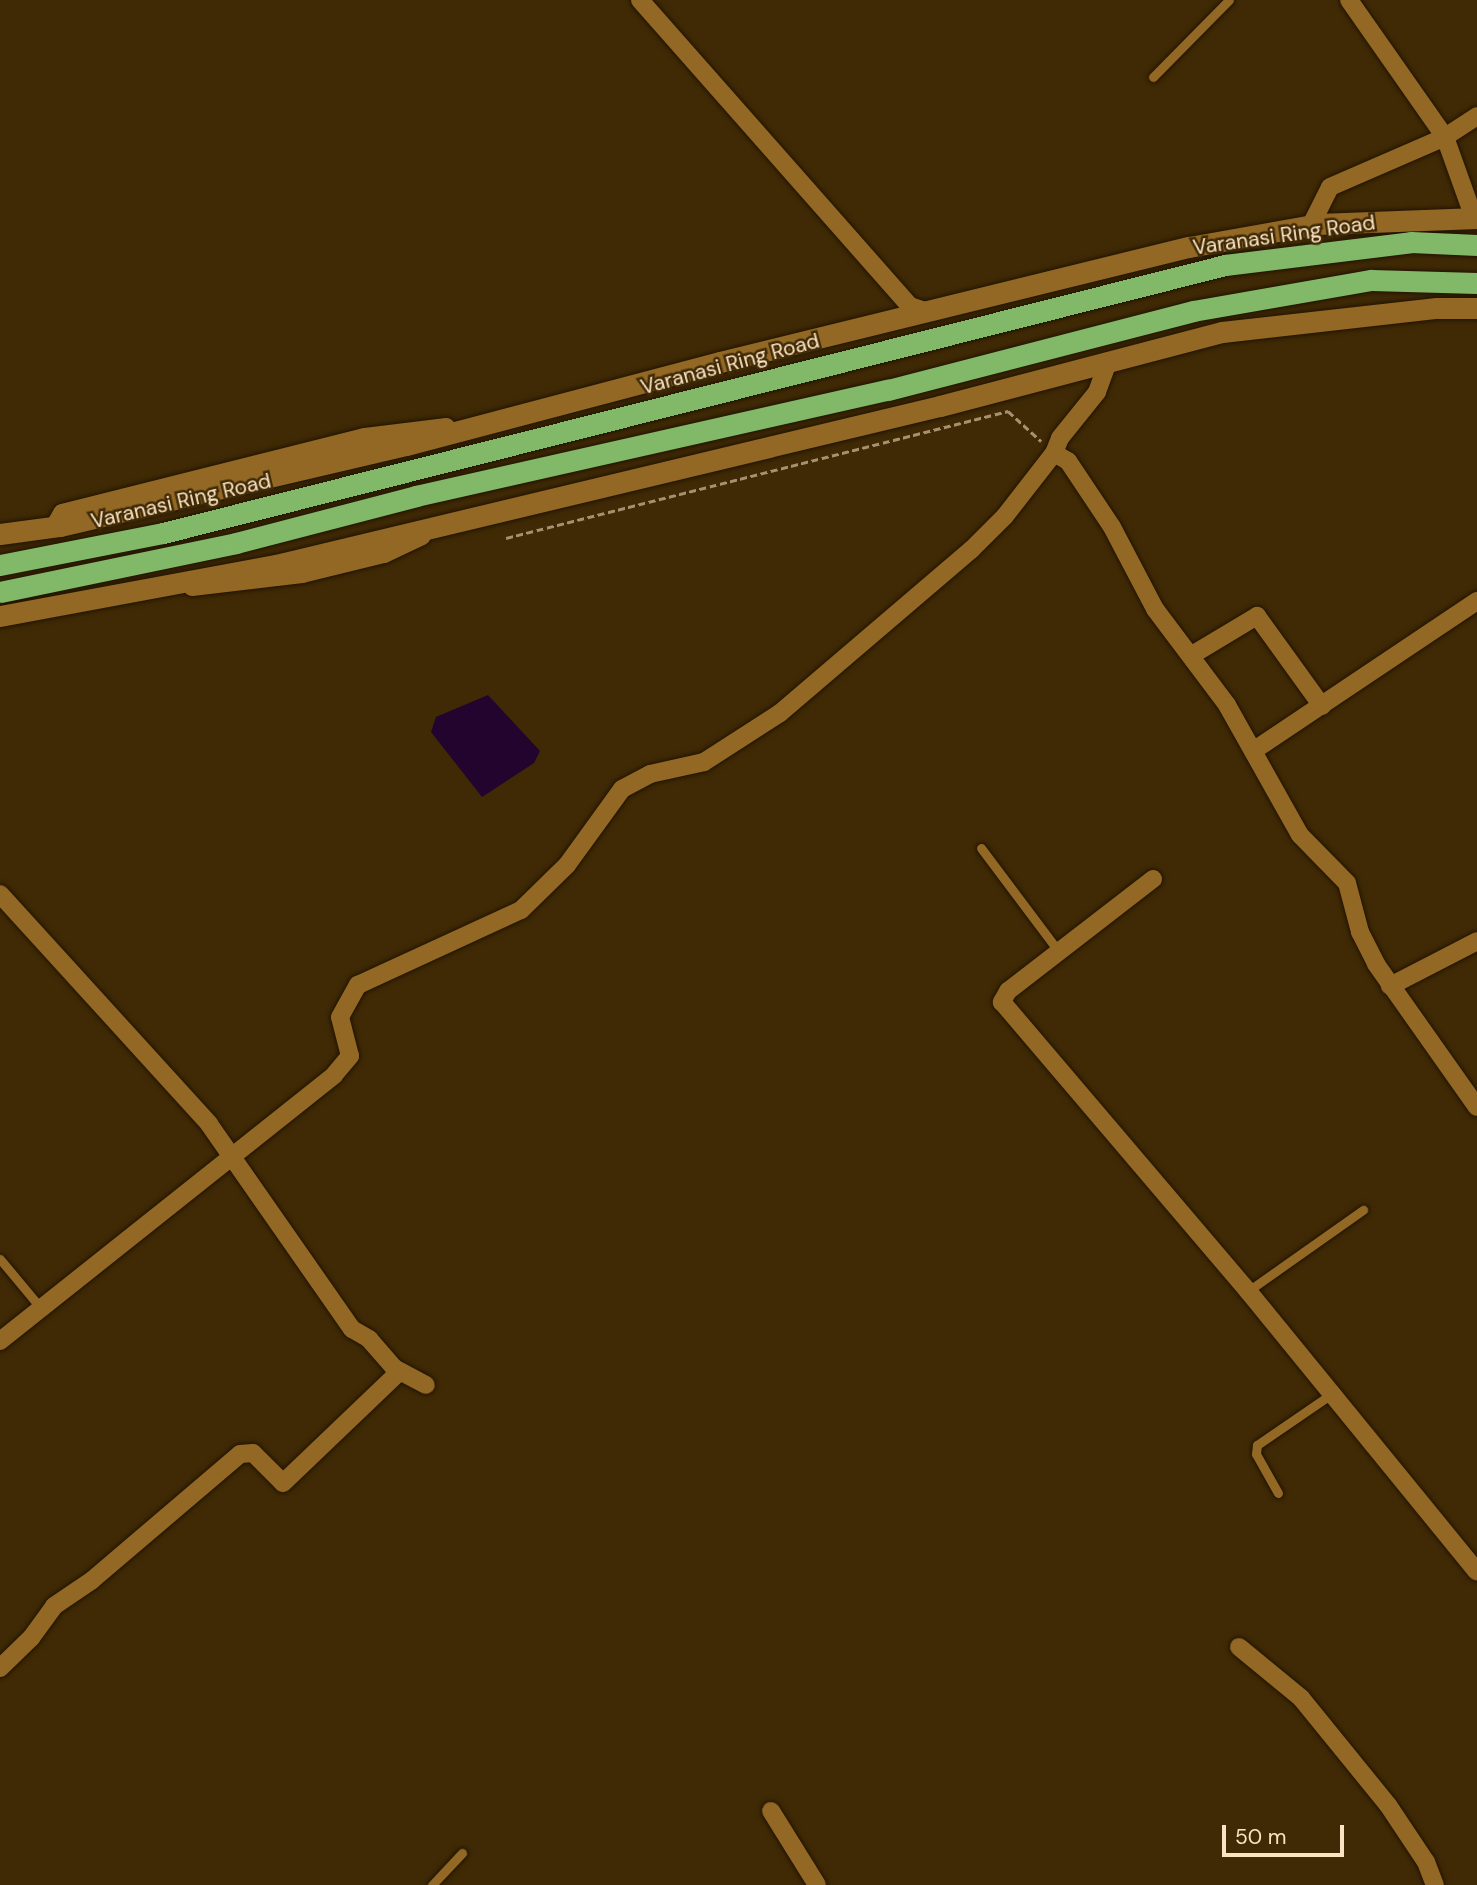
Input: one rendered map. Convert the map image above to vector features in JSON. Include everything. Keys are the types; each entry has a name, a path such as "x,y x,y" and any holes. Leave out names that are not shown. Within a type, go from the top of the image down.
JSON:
{"highway":[{"name":"Varanasi Ring Road","path":"0,565 177,529 1226,265 1411,242 1477,245"},
{"path":"0,592 236,543 416,496 888,390 1194,311 1371,280 1477,283"}],"street":[{"path":"640,0 910,306 926,311"},
{"path":"0,534 54,527 500,420 1189,247 1311,225 1476,218 1445,137 1349,0"},
{"path":"1311,225 1330,187 1445,137 1477,116"},
{"path":"0,616 276,565 1107,364 1222,332 1437,308 1477,308"},
{"path":"0,1341 345,1064 350,1049 340,1017 358,985 521,910 567,865 622,789 650,774 704,762 780,713 971,550 1005,516 1054,453 1060,438 1097,392 1107,364"},
{"path":"1054,453 1068,461 1122,542 1155,608 1192,655 1254,751 1300,835 1347,883 1360,932 1390,986 1477,1107"},
{"path":"1254,751 1477,601"},
{"path":"1192,655 1257,616 1322,706"},
{"path":"1153,879 1008,991 1002,1002 1248,1291 1330,1395 1477,1572"},
{"path":"0,894 233,1155 352,1329 369,1339 399,1372 426,1385"},
{"path":"1390,986 1477,941"},
{"path":"0,1668 31,1638 54,1606 91,1581 240,1454 253,1453 282,1483 399,1372"},
{"path":"1239,1647 1301,1698 1388,1805 1426,1862 1434,1885"},
{"path":"771,1811 817,1885"}],"lane":[{"path":"1153,77 1229,0"},
{"path":"981,848 1059,952"},
{"path":"1248,1291 1363,1210"},
{"path":"0,1259 40,1307"},
{"path":"1278,1493 1256,1454 1257,1445 1330,1395"},
{"path":"432,1885 461,1853"}],"path":[{"path":"506,538 1008,411 1054,453"}],"shaded area":[{"path":"488,695 540,751 534,763 482,797 431,732 436,717"}]}
